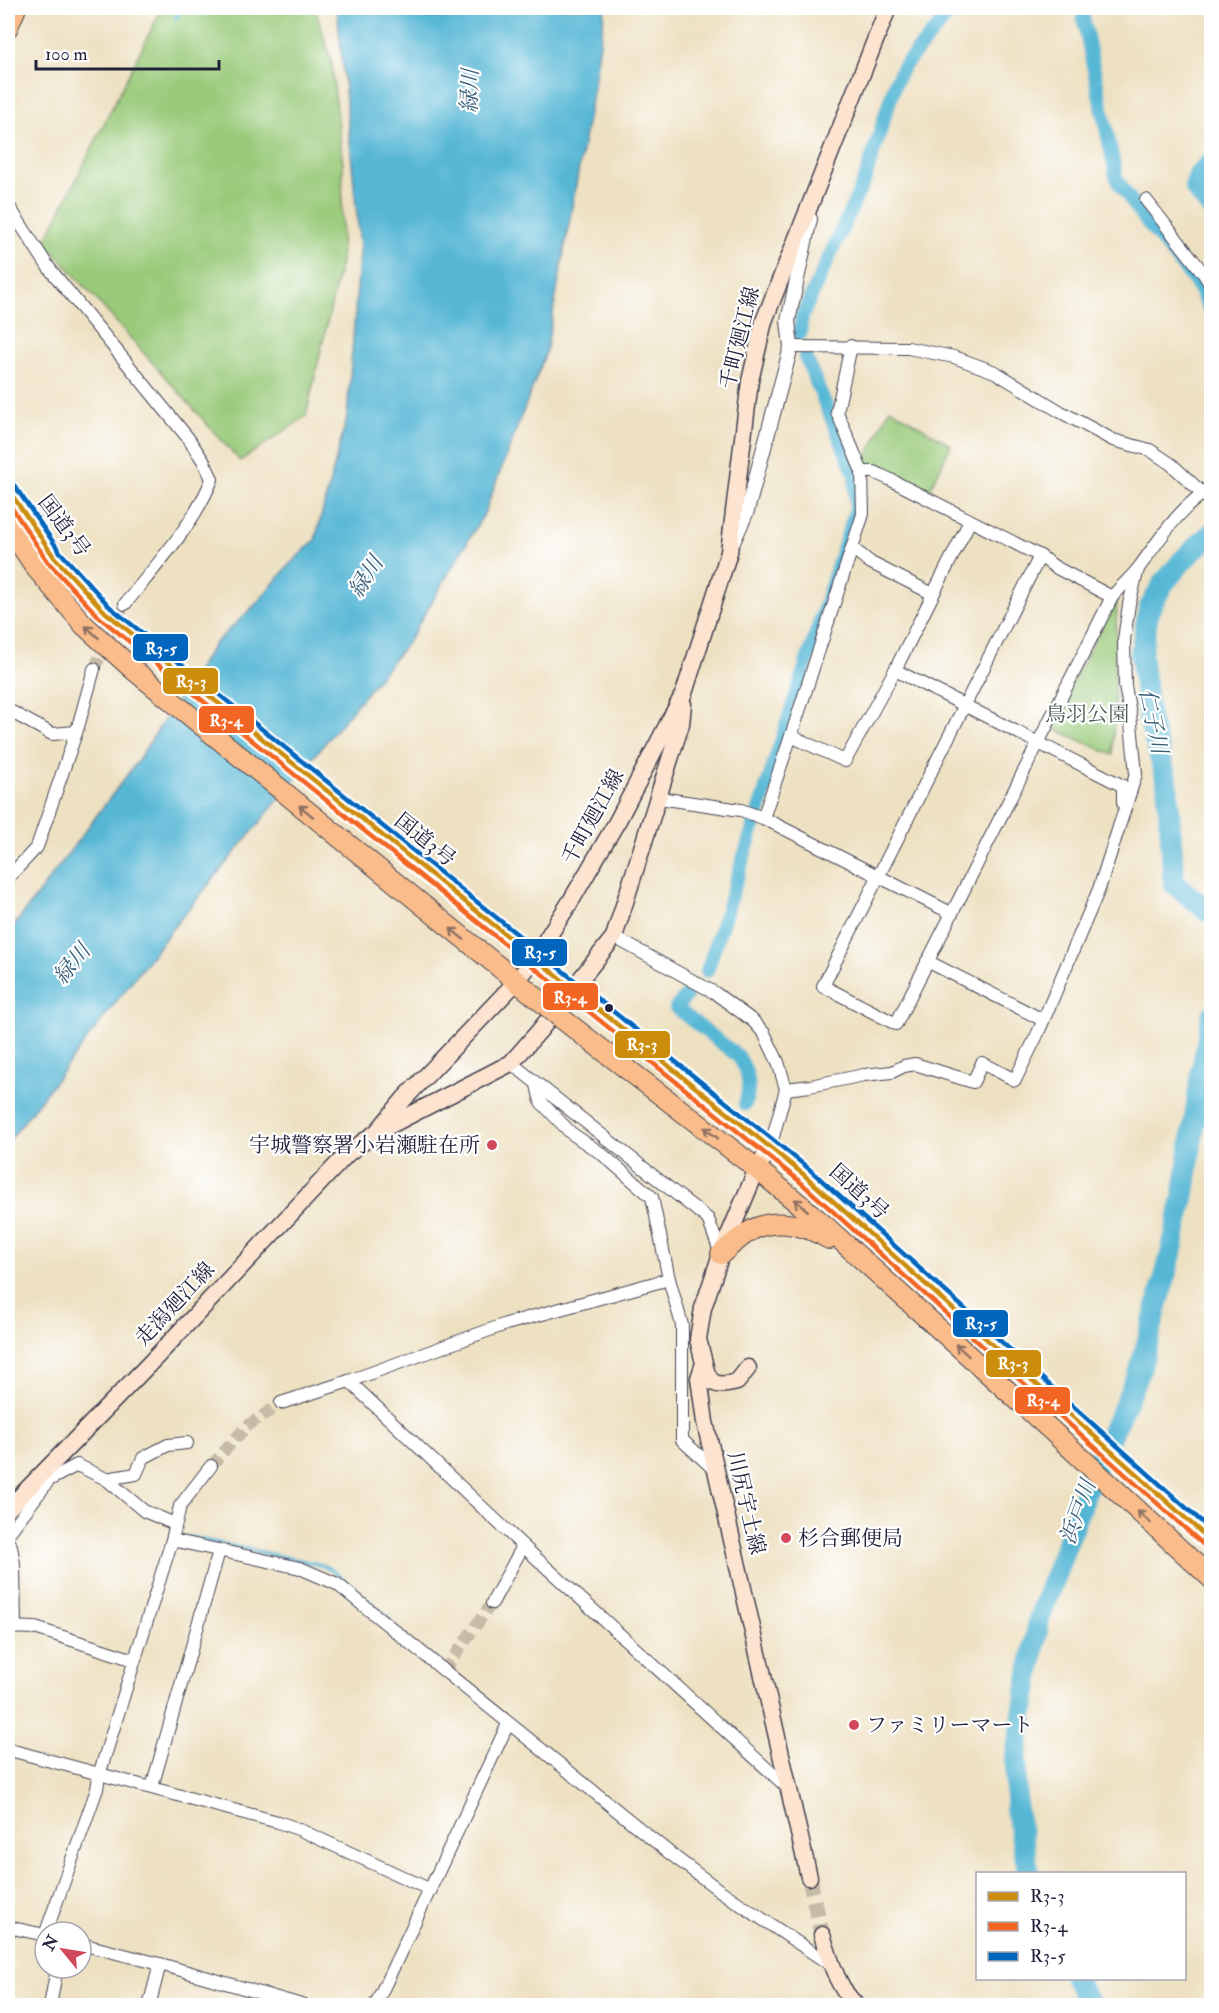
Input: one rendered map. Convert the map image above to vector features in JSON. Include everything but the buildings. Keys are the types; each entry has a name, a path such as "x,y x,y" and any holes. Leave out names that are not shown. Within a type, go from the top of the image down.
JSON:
{"highway":[{"name":"国道3号","path":"8,489 54,557 105,612 803,1174 1205,1536"},
{"path":"8,526 36,568 84,626 135,671 561,1018 757,1169 860,1258 1052,1431 1212,1579"},
{"path":"721,1254 754,1229 767,1224 779,1224 799,1225 821,1234 860,1258"}],"main road":[{"path":"8,29 17,8"},
{"name":"千町廻江線","path":"529,954 572,899 618,820 684,693 729,552 752,369 764,321 888,8"},
{"name":"千町廻江線","path":"614,937 681,724 684,693"},
{"name":"走潟廻江線","path":"8,1509 42,1480 348,1153 377,1132 511,1063 614,937"},
{"name":"走潟廻江線","path":"377,1132 529,954"},
{"name":"川尻宇土線","path":"770,1148 757,1169 721,1254 703,1308 698,1339 704,1363 699,1378 705,1422 809,1877"},
{"path":"704,1363 707,1377 711,1382 721,1386 737,1382 748,1368"},
{"path":"822,1935 831,1965 848,2003"}],"street":[{"path":"729,552 747,511 791,347 788,321 810,224 814,193"},
{"path":"1146,200 1212,287"},
{"path":"8,205 49,268 188,438 212,478 207,493 177,538 125,604"},
{"path":"763,818 862,514 862,472 837,412 851,346"},
{"path":"791,347 908,348 954,357 995,372 1113,440 1150,450 1206,491 1212,502"},
{"path":"862,472 874,472 1040,556 1055,567 1112,597"},
{"path":"1040,556 963,705 824,986 896,1024 1112,597 1138,568 1166,529 1192,501 1206,491"},
{"path":"791,736 845,761 895,670 970,521"},
{"path":"852,548 871,563 933,594"},
{"path":"786,1089 892,1072 915,1064 973,1082 982,1063 1016,1080 1099,889 1136,774 1125,686 1124,640 1129,604 1138,568"},
{"path":"8,878 37,847 76,732 94,669"},
{"path":"895,670 1123,786 1123,812"},
{"path":"8,710 52,734 76,732"},
{"path":"659,798 741,810 763,818 951,913"},
{"path":"614,937 715,993 753,1021 764,1033 778,1062 786,1089 770,1148"},
{"path":"927,960 1043,1020"},
{"path":"511,1063 708,1219 721,1254"},
{"path":"537,1085 542,1102 572,1133 602,1154 652,1197 669,1279 682,1324 682,1440 716,1471"},
{"path":"280,1403 349,1382 506,1324 669,1279"},
{"path":"349,1382 523,1546 789,1788"},
{"path":"106,1479 136,1474 143,1458 168,1445 188,1443"},
{"path":"8,1534 42,1480 78,1465 106,1479 144,1511 175,1524"},
{"path":"50,1920 98,1790 99,1775 172,1540 180,1506 211,1466"},
{"path":"172,1540 300,1568 337,1584 681,1862 831,1965"},
{"path":"8,1543 11,1546 14,1563 11,1628 35,1628 134,1660"},
{"path":"492,1603 523,1546"},
{"path":"152,1787 219,1551"},
{"path":"375,2006 508,1724"},
{"path":"8,1755 9,1750 152,1787 298,1829 431,1890"},
{"path":"8,1927 33,1932"},
{"path":"93,1947 305,2006"},
{"path":"149,2006 160,1964"},
{"path":"50,2006 55,1980"}],"green space":[{"path":"162,8 315,8 331,59 343,164 341,262 306,416 240,461 45,242"},
{"path":"890,408 951,445 928,494 865,461"},
{"name":"鳥羽公園","path":"1117,596 1113,755 1050,727"}],"water":[{"name":"緑川","path":"337,8 605,8 594,84 546,352 484,514 408,642 173,928 8,1142 8,934 136,763 215,643 255,605 289,565 315,540 347,417 360,247"}],"waterway":[{"path":"176,18 180,8"},
{"path":"800,334 802,316 865,179 896,81 903,67 954,8"},
{"path":"1081,8 1117,180 1142,216 1196,283 1212,314"},
{"path":"1212,162 1199,175 1195,187 1212,209"},
{"path":"707,971 856,509 855,474 805,356"},
{"name":"仁子川","path":"1212,533 1184,559 1163,584 1149,609 1141,653 1149,719 1167,781 1174,883 1206,910 1212,912"},
{"path":"686,996 676,1008 738,1056 742,1062 748,1079 745,1104"},
{"name":"浜戸川","path":"1029,1872 1016,1809 1016,1756 1039,1619 1092,1474 1141,1366 1170,1258 1184,1193 1212,1016"},
{"path":"188,1537 322,1565 335,1572 389,1619"},
{"name":"浜戸川","path":"1076,1980 1090,2006"}],"tunnel":[{"path":"94,669 125,604"},
{"path":"211,1466 246,1427 281,1403"},
{"path":"444,1671 492,1603"},
{"path":"809,1877 822,1935"}],"transit line":[{"name":"R3-5","path":"14,485 60,552 110,607 808,1168 1212,1531"},
{"name":"R3-3","path":"8,489 54,557 105,612 803,1174 1212,1542"},
{"name":"R3-4","path":"8,502 48,562 100,618 798,1180 1207,1548"}],"place":[{"name":"宇城警察署小岩瀬駐在所","path":"492,1145"},
{"name":"杉合郵便局","path":"786,1538"},
{"name":"ファミリーマート","path":"854,1725"}]}
